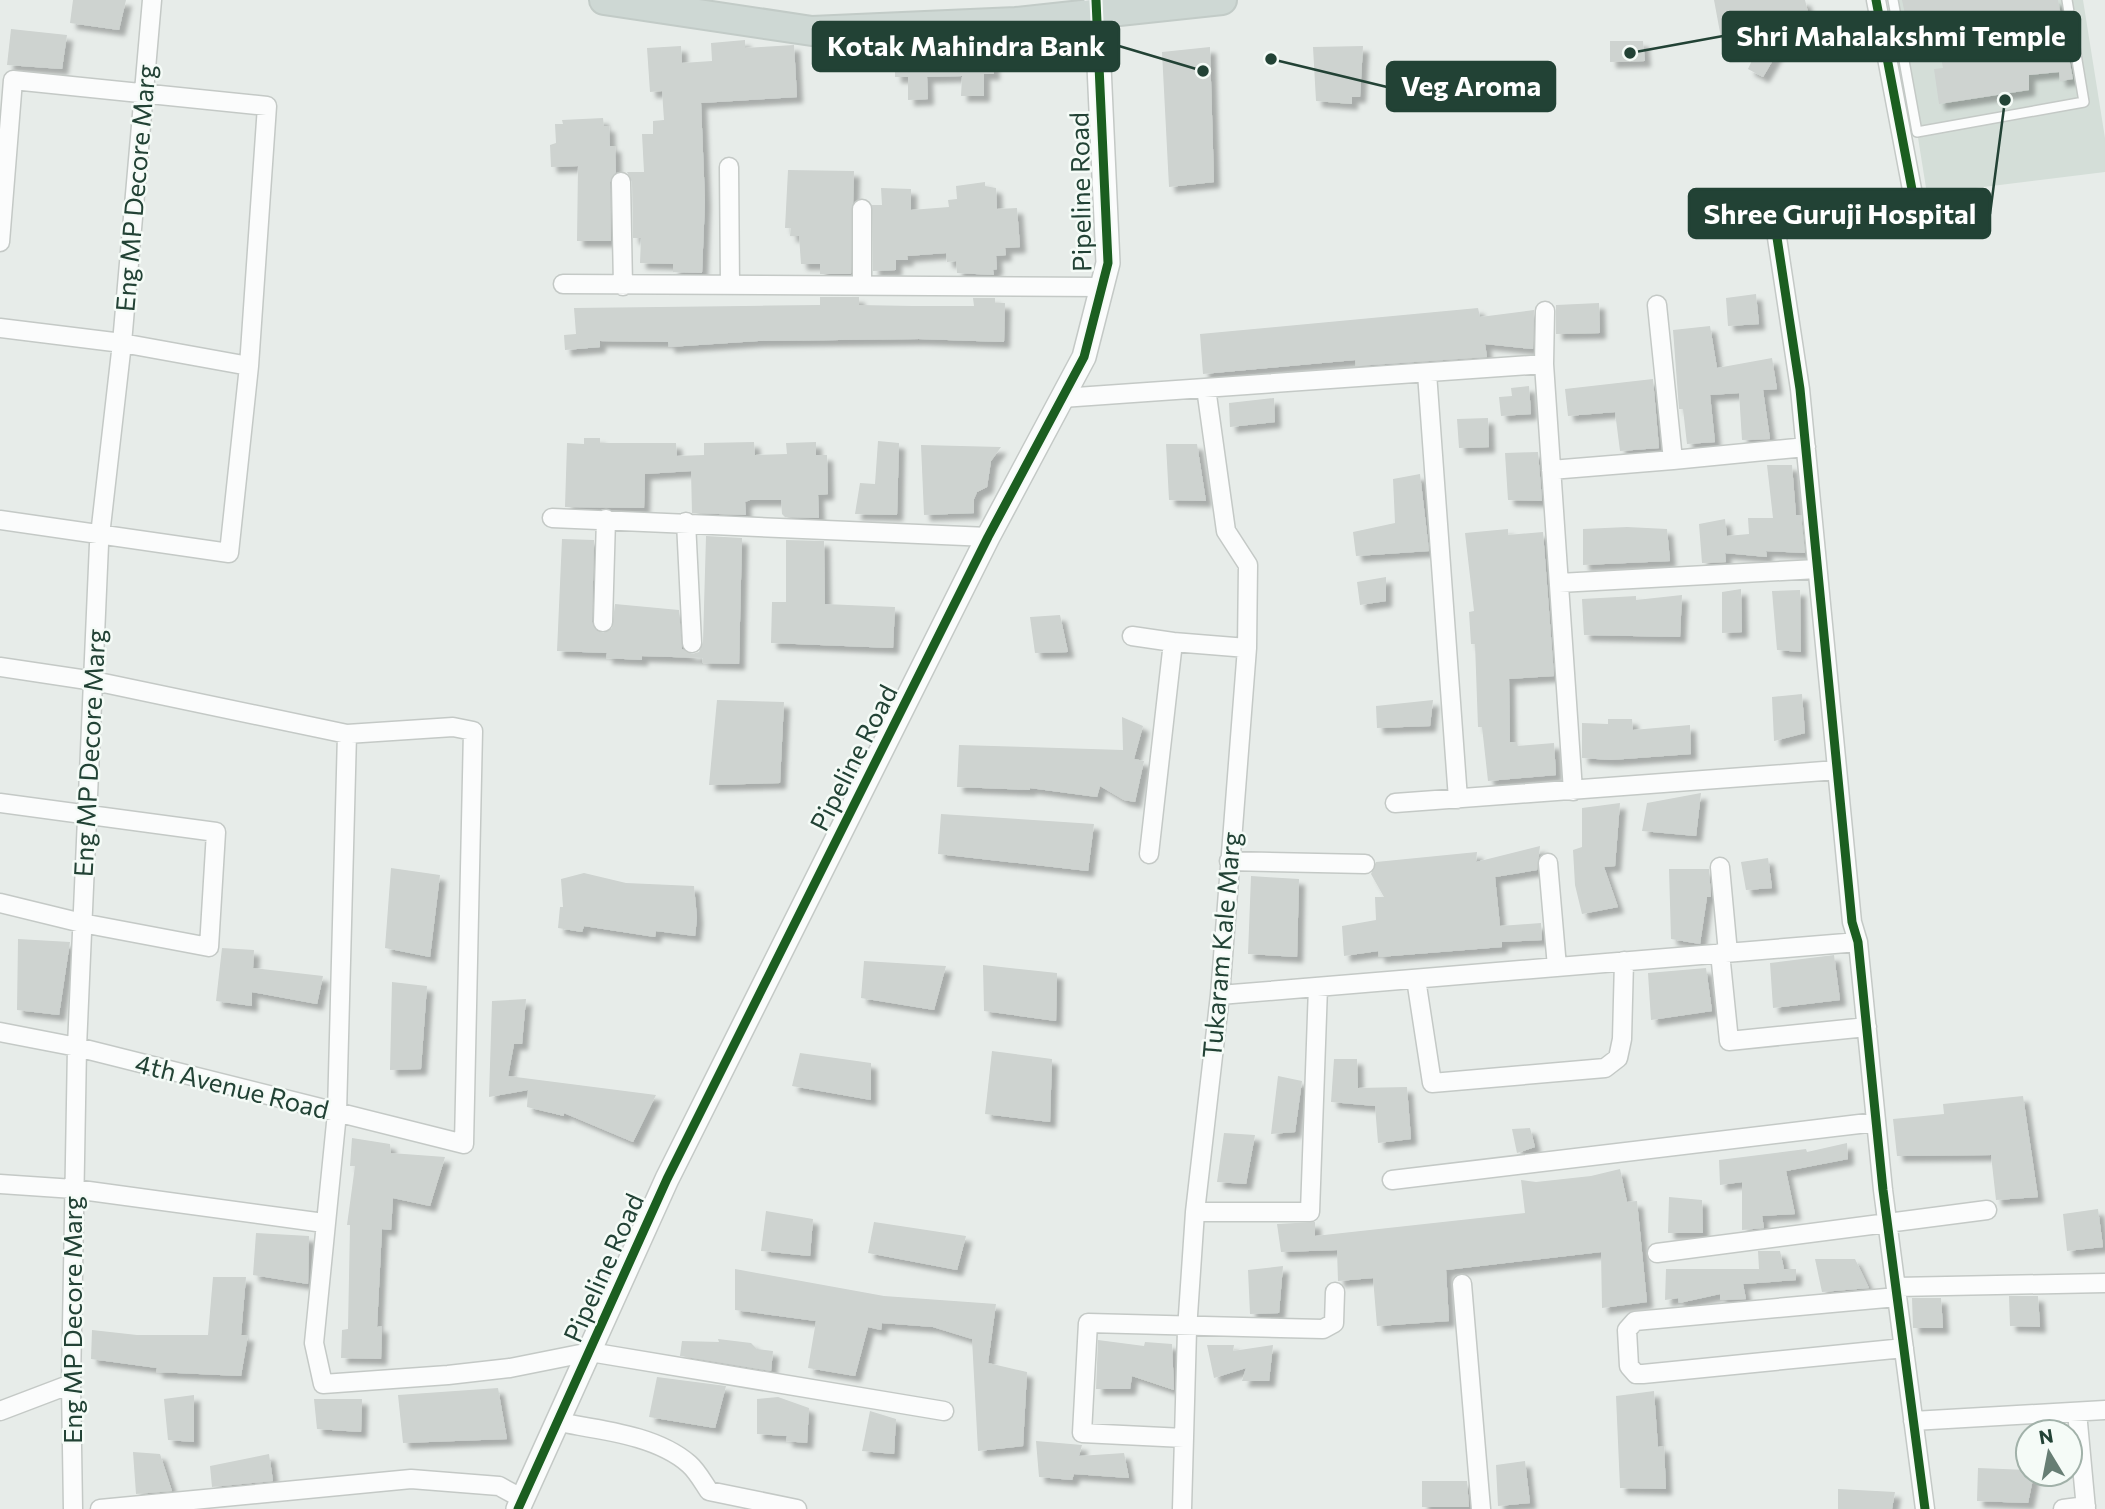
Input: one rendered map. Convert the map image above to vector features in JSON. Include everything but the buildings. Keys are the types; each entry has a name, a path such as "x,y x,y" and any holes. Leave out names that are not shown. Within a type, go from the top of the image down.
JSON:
{"main road":[{"path":"604,0 812,31 1016,22 1096,7 1222,0"}],"street":[{"name":"Eng MP Decore Marg","path":"73,1509 71,1384 77,1047 100,534 122,343 152,0"},
{"path":"1876,0 1917,221 1774,218 1800,389 1852,922 1858,942 1887,1222 1925,1509"},
{"name":"Pipeline Road","path":"521,1504 667,1179 988,537 1084,357 1108,263 1096,7"},
{"path":"0,242 13,80 267,106 249,366 229,553 0,520"},
{"path":"729,167 730,285"},
{"path":"621,182 622,286"},
{"path":"862,209 862,286"},
{"path":"563,284 1102,287"},
{"path":"1657,305 1673,460"},
{"path":"1545,311 1544,364 1573,791"},
{"path":"0,328 122,343 249,366"},
{"path":"1062,398 1544,364"},
{"path":"1427,373 1458,799"},
{"name":"Tukaram Kale Marg","path":"1182,1509 1187,1325 1195,1212 1220,995 1247,648 1248,565 1226,531 1206,388"},
{"path":"1551,470 1805,447"},
{"path":"552,518 988,537"},
{"path":"603,622 606,519"},
{"path":"685,522 692,643"},
{"path":"1559,583 1817,569"},
{"path":"1132,636 1247,648"},
{"path":"1149,853 1173,642"},
{"path":"0,667 94,681 346,734 337,1113 314,1343 323,1384 473,1373 590,1352 944,1411"},
{"name":"4th Avenue Road","path":"0,1032 77,1047 464,1144 473,731 453,727 346,734"},
{"path":"1395,803 1837,770"},
{"path":"0,803 88,817 216,832 209,947 82,923 0,903"},
{"path":"1229,861 1365,864"},
{"path":"1548,863 1558,967"},
{"path":"1720,867 1729,1041 1867,1027"},
{"path":"1220,995 1858,942"},
{"path":"1416,979 1432,1083 1605,1068 1618,1058 1622,1039 1625,961"},
{"path":"1195,1212 1310,1212 1318,987"},
{"path":"1392,1180 1876,1122"},
{"path":"0,1184 74,1189 324,1223"},
{"path":"1657,1253 1987,1210"},
{"path":"1904,1348 1643,1374 1631,1371 1629,1366 1626,1331 1635,1321 1896,1292 2105,1283"},
{"path":"1462,1284 1480,1509"},
{"path":"1184,1438 1082,1433 1088,1322 1323,1329 1334,1323 1335,1292"},
{"path":"0,1411 71,1384"},
{"path":"1913,1421 2105,1410"},
{"path":"2063,1509 2086,1508 2077,1412"},
{"path":"558,1422 621,1434 675,1453 692,1466 709,1491 797,1509"},
{"path":"100,1509 411,1479 499,1486 521,1504"}],"lane":[{"path":"1893,0 1917,132 2084,102 2067,0"}],"shaded area":[{"path":"1896,0 2083,0 2105,138 2105,172 1927,194"}],"cycle path":[{"path":"518,1509 667,1179 988,537 1084,357 1108,263 1096,0"},
{"path":"1876,0 1918,221 1774,218 1800,389 1852,922 1858,942 1883,1190 1925,1509"}],"place":[{"name":"Shri Mahalakshmi Temple","path":"1630,53"},
{"name":"Veg Aroma","path":"1271,59"},
{"name":"Kotak Mahindra Bank","path":"1203,71"},
{"name":"Shree Guruji Hospital","path":"2005,100"}]}
